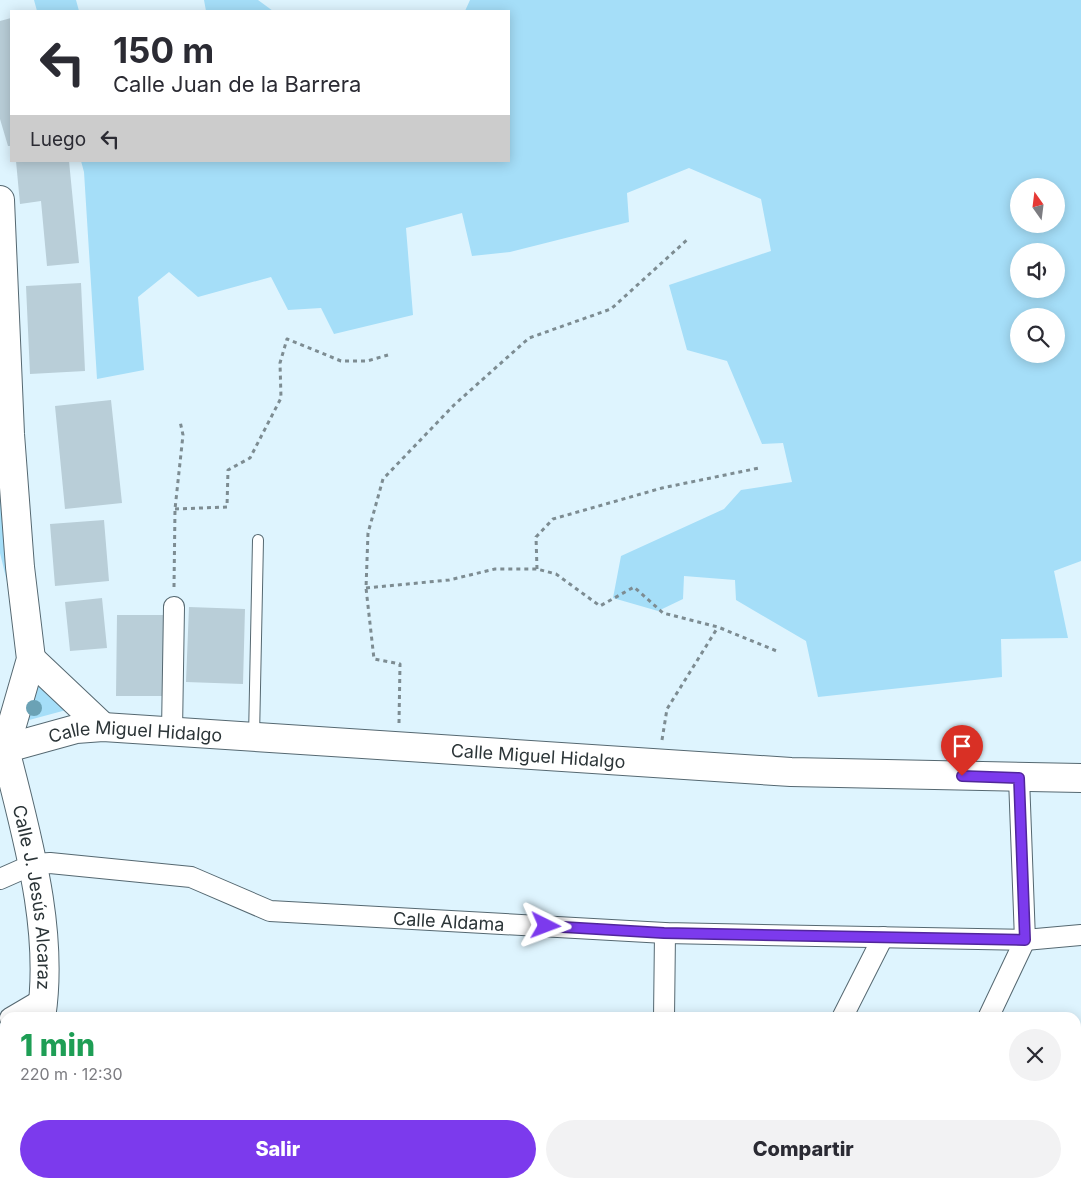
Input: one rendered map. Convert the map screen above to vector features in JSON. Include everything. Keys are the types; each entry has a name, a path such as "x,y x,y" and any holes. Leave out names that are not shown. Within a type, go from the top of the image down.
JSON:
{"main road":[{"path":"0,200 4,398 31,659 2,747"},
{"path":"31,659 103,727"},
{"name":"Calle Miguel Hidalgo","path":"2,747 76,729 103,727 791,772 1081,778"},
{"name":"Calle J. Jesús Alcaraz","path":"2,747 34,864 46,959 43,1008"}],"street":[{"path":"172,731 174,607"},
{"path":"991,1012 1025,940 1019,778"},
{"name":"Calle Aldama","path":"34,864 50,863 191,876 270,911 664,933 1025,940 1081,935"},
{"path":"0,879 34,864"},
{"path":"664,933 664,1012"},
{"path":"845,1012 883,936"},
{"path":"30,1012 43,1008"}],"lane":[{"path":"254,737 258,540"}],"path":[{"path":"399,746 400,664 374,659 366,588 368,533 383,479 454,405 529,338 611,309 688,239"},
{"path":"174,509 227,507 228,470 250,458 281,398 280,363 288,339 341,361 367,361 388,355"},
{"path":"174,607 174,509 183,435 180,421"},
{"path":"537,569 536,537 553,519 662,488 759,468"},
{"path":"366,588 449,580 495,569 537,569 556,574 600,606 634,587 664,613 718,627 779,652"},
{"path":"658,763 667,710 718,627"}],"shaded area":[{"path":"34,0 76,0 79,10 37,10"},
{"path":"204,0 258,0 272,10 206,10"},
{"path":"470,0 1081,0 1081,561 1054,571 1068,638 1001,639 1002,677 818,697 806,641 736,600 735,580 684,576 683,599 658,611 613,598 621,556 724,509 741,490 792,482 783,443 762,444 727,361 687,350 669,285 771,251 761,199 689,168 627,193 629,222 510,252 472,256 462,213 406,228 413,315 334,334 321,308 288,310 271,277 198,297 169,272 138,297 144,370 97,379 84,172 81,162 510,162 510,10 465,10"},
{"path":"0,325 10,594 0,553"},
{"path":"33,681 70,709 18,723"}],"building":[{"path":"10,18 10,146 8,146 0,119 0,21"},
{"path":"16,162 69,162 79,263 47,266 41,201 20,204"},
{"path":"81,283 85,371 30,374 26,286"},
{"path":"111,400 122,503 65,509 55,406"},
{"path":"104,520 109,581 55,586 50,524"},
{"path":"102,598 107,648 70,651 65,602"},
{"path":"189,607 245,609 243,684 186,682"},
{"path":"117,615 164,615 163,696 116,696"}],"route":[{"path":"546,926 664,933 1025,940 1019,778 962,776"}]}
